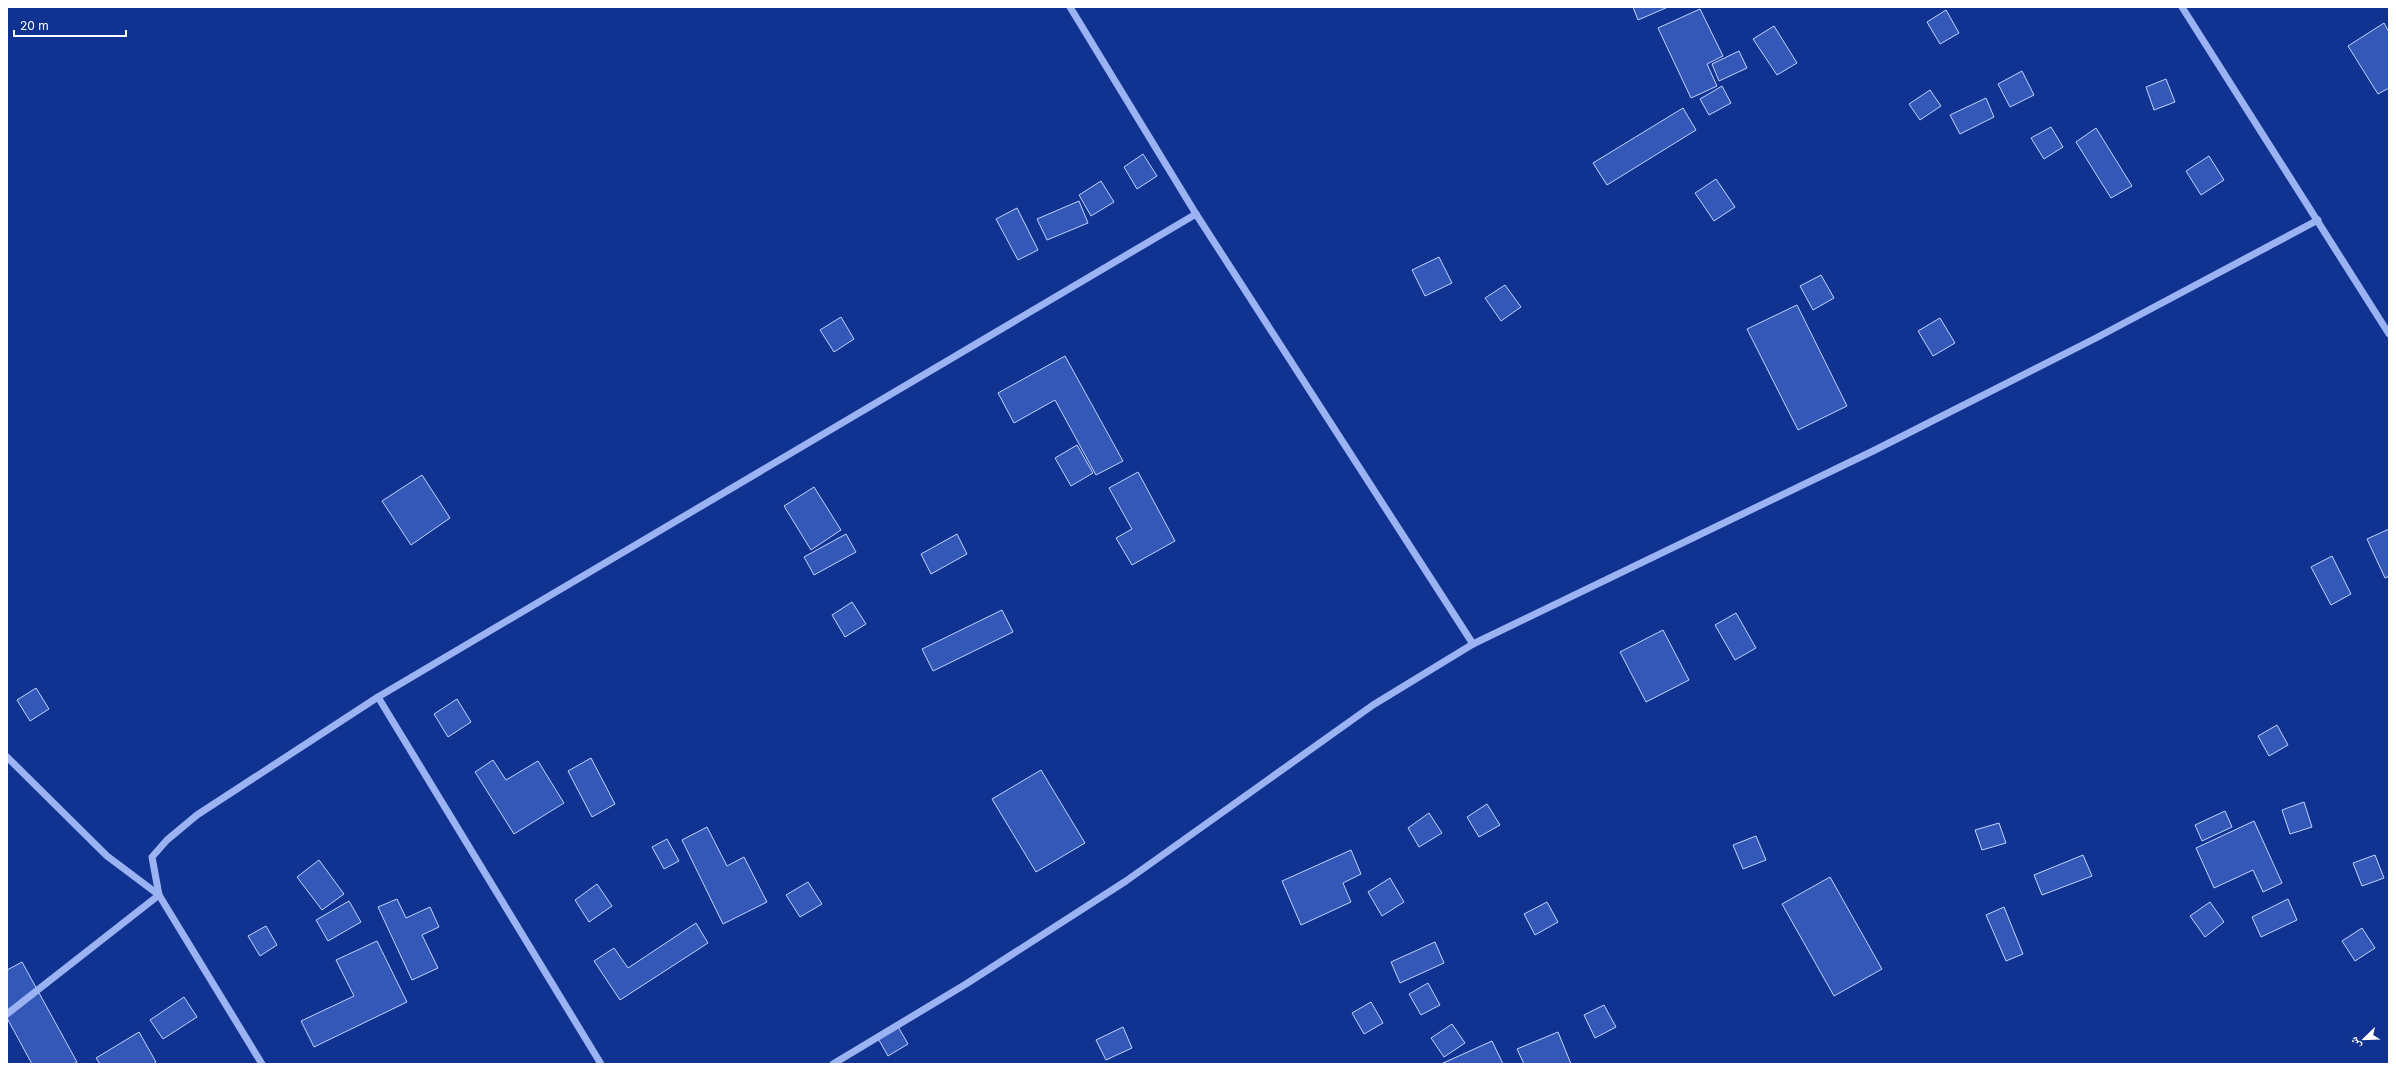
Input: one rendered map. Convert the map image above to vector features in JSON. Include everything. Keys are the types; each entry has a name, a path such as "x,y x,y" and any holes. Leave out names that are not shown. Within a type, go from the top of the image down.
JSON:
{"street":[{"path":"1070,7 1196,214 1473,644"},
{"path":"2182,7 2389,334"},
{"path":"262,1064 159,895 152,857 167,840 197,815 378,697 1196,214"},
{"path":"833,1064 966,984 1126,881 1373,705 1473,644 1880,447 2096,338 2318,220"},
{"path":"378,697 601,1064"},
{"path":"7,757 107,856 159,895"},
{"path":"7,1014 159,895"}],"building":[{"path":"1633,7 1668,7 1638,20"},
{"path":"1700,9 1723,56 1707,64 1717,86 1691,98 1658,28"},
{"path":"1946,10 1959,33 1940,44 1927,22"},
{"path":"2384,23 2389,32 2389,88 2378,94 2348,46"},
{"path":"1774,26 1797,63 1777,75 1753,39"},
{"path":"1739,51 1747,68 1719,81 1712,64"},
{"path":"2022,71 2034,95 2010,107 1998,84"},
{"path":"2166,79 2175,102 2154,110 2146,87"},
{"path":"1722,86 1731,103 1709,115 1700,99"},
{"path":"1930,90 1941,106 1920,120 1909,104"},
{"path":"1986,98 1994,117 1960,134 1950,115"},
{"path":"1683,108 1696,130 1607,185 1593,163"},
{"path":"2051,127 2063,147 2044,159 2031,138"},
{"path":"2096,128 2132,186 2111,198 2076,142"},
{"path":"1143,154 1157,176 1137,189 1124,167"},
{"path":"2209,156 2224,180 2201,195 2186,171"},
{"path":"1716,179 1735,207 1714,221 1695,193"},
{"path":"1101,181 1114,202 1091,216 1079,195"},
{"path":"1079,201 1088,223 1047,240 1037,219"},
{"path":"1017,208 1038,250 1018,260 996,219"},
{"path":"1439,257 1452,283 1425,296 1412,270"},
{"path":"1821,275 1834,298 1813,310 1800,286"},
{"path":"1505,285 1521,307 1501,321 1485,298"},
{"path":"1797,305 1847,406 1798,430 1747,329"},
{"path":"841,317 854,339 834,352 820,330"},
{"path":"1940,318 1955,343 1933,356 1918,331"},
{"path":"1065,356 1123,461 1096,475 1055,400 1014,423 998,393"},
{"path":"1077,445 1093,473 1071,486 1055,458"},
{"path":"1138,472 1175,541 1132,565 1116,538 1132,529 1109,488"},
{"path":"422,475 450,518 411,545 382,501"},
{"path":"814,487 841,530 811,550 784,506"},
{"path":"2389,529 2389,576 2385,578 2367,539"},
{"path":"846,534 856,552 814,575 804,557"},
{"path":"957,534 967,554 931,574 921,554"},
{"path":"2332,556 2351,594 2331,605 2311,567"},
{"path":"852,602 866,624 845,637 832,615"},
{"path":"1002,610 1013,632 933,671 922,649"},
{"path":"1736,613 1756,648 1735,660 1715,625"},
{"path":"1663,630 1689,680 1646,702 1620,652"},
{"path":"36,688 49,709 30,721 17,700"},
{"path":"457,699 471,722 448,737 434,714"},
{"path":"2277,725 2288,745 2269,756 2258,736"},
{"path":"591,758 615,804 592,817 568,771"},
{"path":"493,760 506,780 538,761 564,803 514,834 475,772"},
{"path":"1041,770 1085,843 1036,872 992,799"},
{"path":"2304,802 2312,827 2290,834 2282,810"},
{"path":"1487,804 1500,825 1479,837 1467,817"},
{"path":"2225,811 2232,827 2202,841 2195,825"},
{"path":"1429,813 1442,833 1419,847 1408,828"},
{"path":"2254,821 2282,883 2263,892 2253,870 2214,888 2196,848"},
{"path":"1999,823 2006,843 1982,850 1975,830"},
{"path":"707,827 727,866 744,857 767,902 723,924 682,840"},
{"path":"1756,836 1766,860 1743,869 1733,845"},
{"path":"667,839 679,861 664,869 652,847"},
{"path":"1351,850 1361,874 1343,883 1351,902 1301,925 1282,881"},
{"path":"2083,855 2092,876 2042,895 2034,875"},
{"path":"2375,855 2384,878 2362,886 2353,863"},
{"path":"319,860 344,894 322,910 297,877"},
{"path":"1830,877 1882,969 1834,996 1782,904"},
{"path":"1390,878 1404,902 1382,916 1368,892"},
{"path":"808,882 822,904 800,917 786,895"},
{"path":"597,884 612,906 589,922 575,900"},
{"path":"397,899 406,918 430,907 439,927 422,935 438,968 412,980 378,907"},
{"path":"2288,899 2297,920 2261,937 2252,917"},
{"path":"349,901 361,922 328,941 316,920"},
{"path":"1547,902 1558,922 1535,935 1524,914"},
{"path":"2210,902 2224,922 2205,937 2190,916"},
{"path":"2004,907 2023,954 2006,961 1986,915"},
{"path":"696,923 708,943 620,1000 594,961 614,948 628,968"},
{"path":"266,926 277,945 260,956 248,936"},
{"path":"2362,928 2375,948 2355,961 2342,941"},
{"path":"377,941 407,1002 314,1047 301,1021 354,996 336,960"},
{"path":"1435,942 1444,963 1400,983 1391,962"},
{"path":"22,962 77,1062 73,1064 32,1064 7,1018 7,970"},
{"path":"1428,983 1440,1005 1421,1015 1409,994"},
{"path":"184,997 197,1017 163,1039 150,1020"},
{"path":"1371,1002 1383,1023 1364,1034 1352,1013"},
{"path":"1604,1005 1616,1027 1595,1038 1584,1015"},
{"path":"896,1023 908,1044 888,1056 876,1035"},
{"path":"1452,1024 1465,1043 1444,1057 1431,1038"},
{"path":"1123,1027 1132,1048 1106,1060 1096,1040"},
{"path":"139,1032 156,1062 153,1064 100,1064 96,1058"},
{"path":"1558,1032 1571,1064 1524,1064 1517,1049"},
{"path":"1492,1041 1503,1064 1441,1064"}]}
